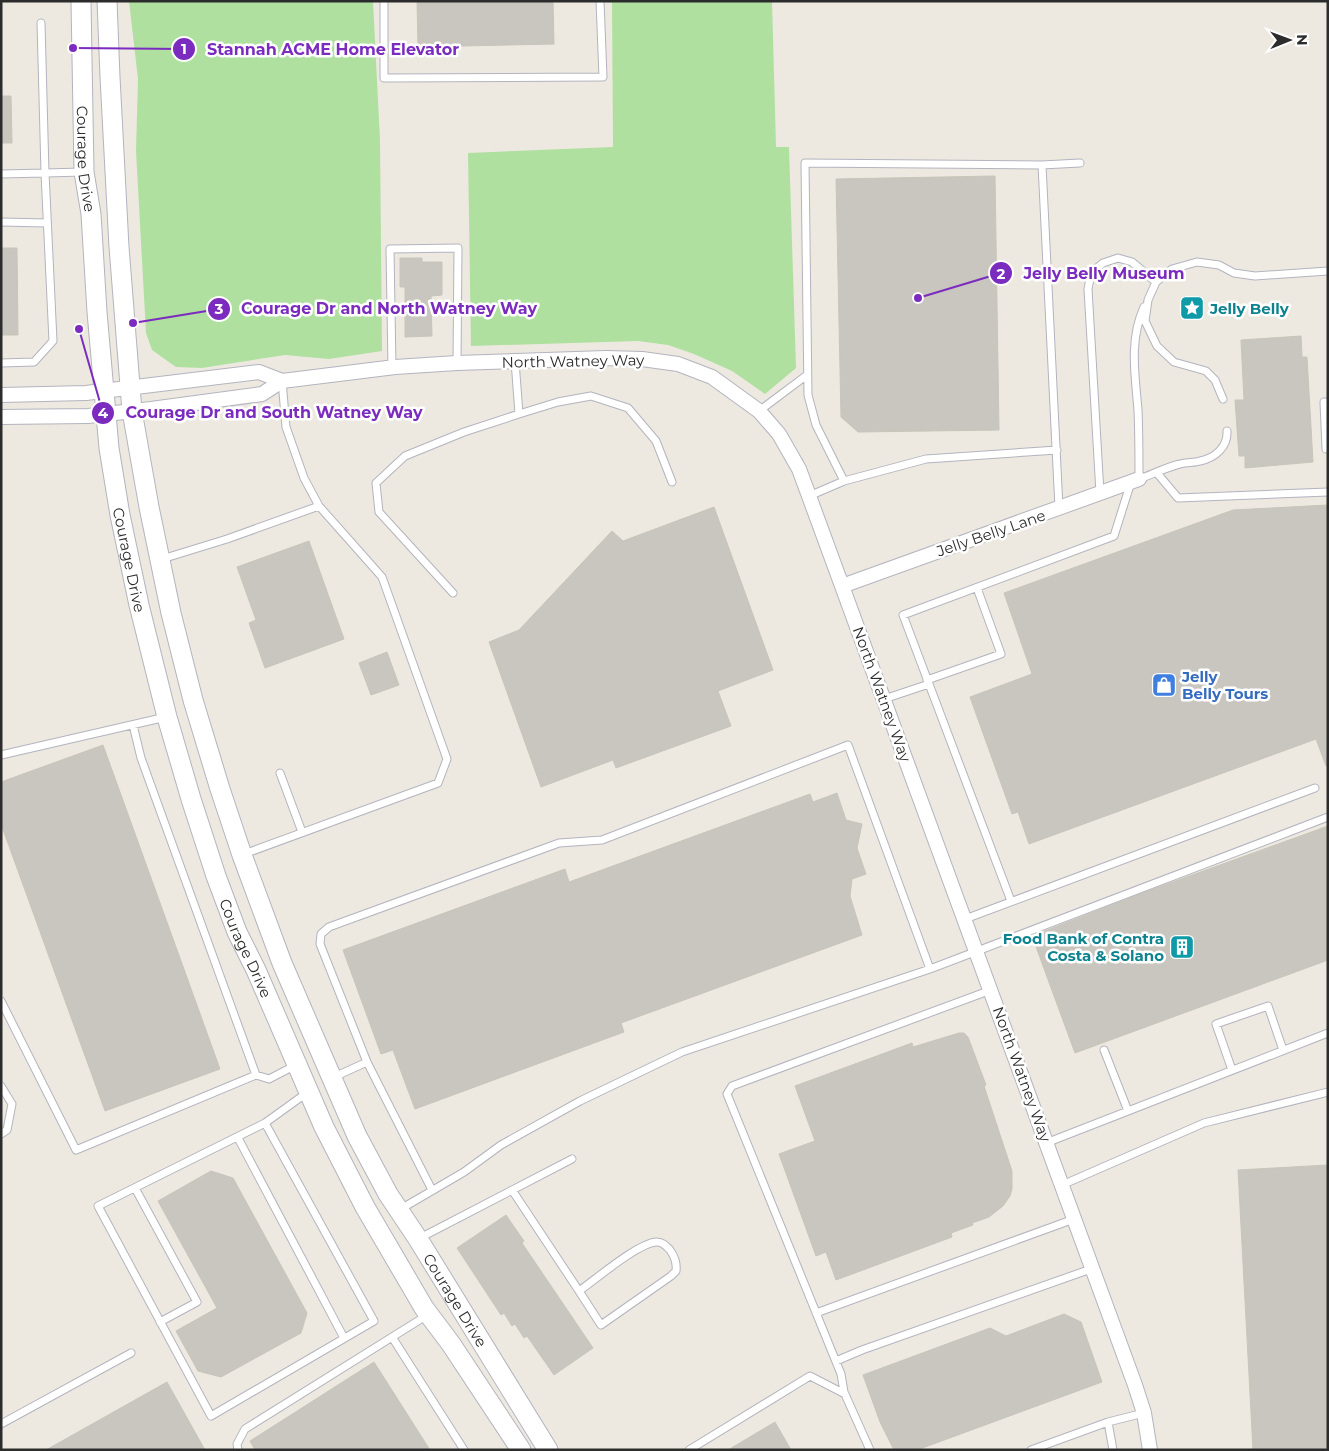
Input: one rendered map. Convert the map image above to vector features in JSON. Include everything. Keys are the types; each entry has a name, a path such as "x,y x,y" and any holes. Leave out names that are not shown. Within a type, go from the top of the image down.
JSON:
{"street":[{"name":"Courage Drive","path":"81,1 84,172 91,214 97,312 109,448 120,515 139,605 190,799 237,932 298,1064 324,1127 365,1207 428,1314 451,1344 521,1450"},
{"name":"Courage Drive","path":"108,1 119,247 132,411 159,560 193,700 220,789 282,963 357,1136 388,1194 521,1403 540,1447"},
{"name":"North Watney Way","path":"1,395 86,393 259,372 282,380 392,367 457,363 642,359 678,364 712,377 759,411 779,434 799,469 992,990 1144,1413 1150,1450"},
{"name":"North Watney Way","path":"1,417 88,416 262,394 282,380"},
{"name":"Jelly Belly Lane","path":"842,586 1135,481"},
{"path":"309,1092 331,1078"}],"lane":[{"path":"384,1 384,78 414,78 603,77 600,1"},
{"path":"1,363 34,362 53,342 45,173 41,24"},
{"path":"844,481 816,426 808,395 805,163 1042,165 1080,163"},
{"path":"1042,165 1060,508"},
{"path":"1,174 84,172"},
{"path":"1,222 47,223"},
{"path":"392,367 390,249 458,248 457,363"},
{"path":"1100,493 1088,289 1092,273 1103,263 1118,258 1132,262 1142,268 1156,282"},
{"path":"1011,901 903,615 1114,536 1135,481 1139,439 1134,345 1137,322 1156,282 1172,269 1197,262 1219,265 1234,273 1255,276 1328,271"},
{"path":"1148,300 1145,321 1157,346 1174,362 1206,371 1215,380 1223,399"},
{"path":"515,361 519,414"},
{"path":"759,411 808,375"},
{"path":"242,854 438,783 447,759 382,577 319,506 304,478 286,426 282,380"},
{"path":"452,593 379,512 376,483 404,456 464,432 519,414 558,402 591,396 628,408 656,441 672,482"},
{"path":"1326,448 1324,402 1328,402"},
{"path":"1135,481 1180,464 1200,461 1215,455 1224,446 1227,432"},
{"path":"809,496 844,481 926,459 1057,450"},
{"path":"1157,472 1178,498 1328,492"},
{"path":"159,560 227,539 319,506"},
{"path":"884,699 1001,654 977,588"},
{"path":"1,755 167,717"},
{"path":"133,725 141,758 256,1075"},
{"path":"432,1190 367,1062 320,944 321,934 329,927 559,843 602,840 848,745 930,968"},
{"path":"280,773 302,832"},
{"path":"965,919 1315,788"},
{"path":"398,1210 464,1172 501,1145 564,1110 682,1052 977,951 1328,817"},
{"path":"870,1450 845,1394 836,1361 727,1094 732,1086 992,990"},
{"path":"1,1001 76,1150 256,1075 269,1078 298,1064"},
{"path":"1232,1070 1216,1024 1268,1006 1283,1050"},
{"path":"1046,1143 1328,1033"},
{"path":"1104,1050 1128,1111"},
{"path":"331,1078 367,1062"},
{"path":"1,1086 12,1104 7,1130 1,1134"},
{"path":"265,1123 374,1321 211,1416 98,1206 238,1138 265,1123 309,1092"},
{"path":"1062,1185 1204,1123 1328,1092"},
{"path":"238,1138 344,1338"},
{"path":"418,1239 572,1159"},
{"path":"136,1188 196,1302 160,1322"},
{"path":"512,1190 601,1325 671,1276 676,1271 675,1258 664,1244 657,1242 648,1244 624,1258 579,1291"},
{"path":"816,1313 1074,1219"},
{"path":"836,1361 862,1350 1091,1269"},
{"path":"238,1450 237,1444 245,1429 428,1314"},
{"path":"392,1337 464,1450"},
{"path":"1,1424 131,1354"},
{"path":"689,1450 810,1376 845,1394"},
{"path":"1031,1450 1108,1422 1144,1413"},
{"path":"1108,1422 1113,1450"}],"green space":[{"path":"129,1 373,1 380,140 382,351 329,359 285,355 202,368 176,367 152,350 146,333 136,151 138,79"},
{"path":"612,1 772,1 776,147 789,147 796,368 765,394 732,371 668,345 638,341 471,346 468,153 613,147"}],"building":[{"path":"417,1 553,1 554,44 418,47"},
{"path":"1,96 11,96 12,143 1,143"},
{"path":"995,176 999,430 858,432 841,417 836,179"},
{"path":"1,248 17,248 18,335 1,335"},
{"path":"400,258 422,258 422,262 442,262 442,295 431,296 432,336 405,337 405,287 400,287"},
{"path":"1301,336 1302,357 1307,357 1313,462 1245,468 1245,456 1239,456 1235,400 1244,400 1241,340"},
{"name":"Jelly Belly Tours","path":"1328,505 1328,766 1326,766 1316,739 1029,844 1018,812 1012,814 970,697 1032,674 1004,593 1233,510"},
{"path":"714,507 773,670 718,691 731,726 616,768 613,760 541,787 489,642 519,630 612,531 623,541"},
{"path":"309,541 344,639 265,668 249,623 256,620 237,567"},
{"path":"387,652 399,685 371,695 359,663"},
{"path":"103,745 220,1069 105,1111 1,824 1,782"},
{"path":"837,793 846,820 862,824 857,848 866,874 852,879 850,896 862,935 621,1023 624,1032 415,1109 393,1050 381,1054 343,950 565,869 569,882 810,794 813,802"},
{"name":"Food Bank of Contra Costa & Solano","path":"1328,826 1328,960 1075,1053 1032,936 1145,892"},
{"path":"964,1033 968,1037 986,1085 984,1086 1012,1171 1010,1196 1003,1206 989,1217 951,1233 952,1237 836,1280 826,1252 816,1256 779,1154 815,1141 795,1086 912,1043 913,1047"},
{"path":"1328,1165 1328,1450 1253,1450 1238,1170"},
{"path":"211,1171 233,1178 307,1313 301,1333 221,1377 198,1371 176,1331 217,1308 158,1201"},
{"path":"506,1215 524,1241 522,1243 593,1348 554,1375 527,1336 524,1338 515,1324 512,1326 504,1313 501,1315 457,1248"},
{"path":"1064,1314 1081,1322 1102,1382 917,1450 894,1450 880,1422 863,1375 990,1328 1006,1336"},
{"path":"374,1362 430,1450 255,1450 250,1441"},
{"path":"167,1382 205,1450 46,1450"},
{"path":"775,1422 791,1450 728,1450"}],"place":[{"name":"Stannah ACME Home Elevator","path":"73,48"},
{"name":"Jelly Belly Museum","path":"918,298"},
{"name":"Jelly Belly","path":"1192,308"},
{"name":"Courage Dr and North Watney Way","path":"133,323"},
{"name":"Courage Dr and South Watney Way","path":"79,329"},
{"name":"Jelly Belly Tours","path":"1164,685"},
{"name":"Food Bank of Contra Costa & Solano","path":"1182,947"}]}
